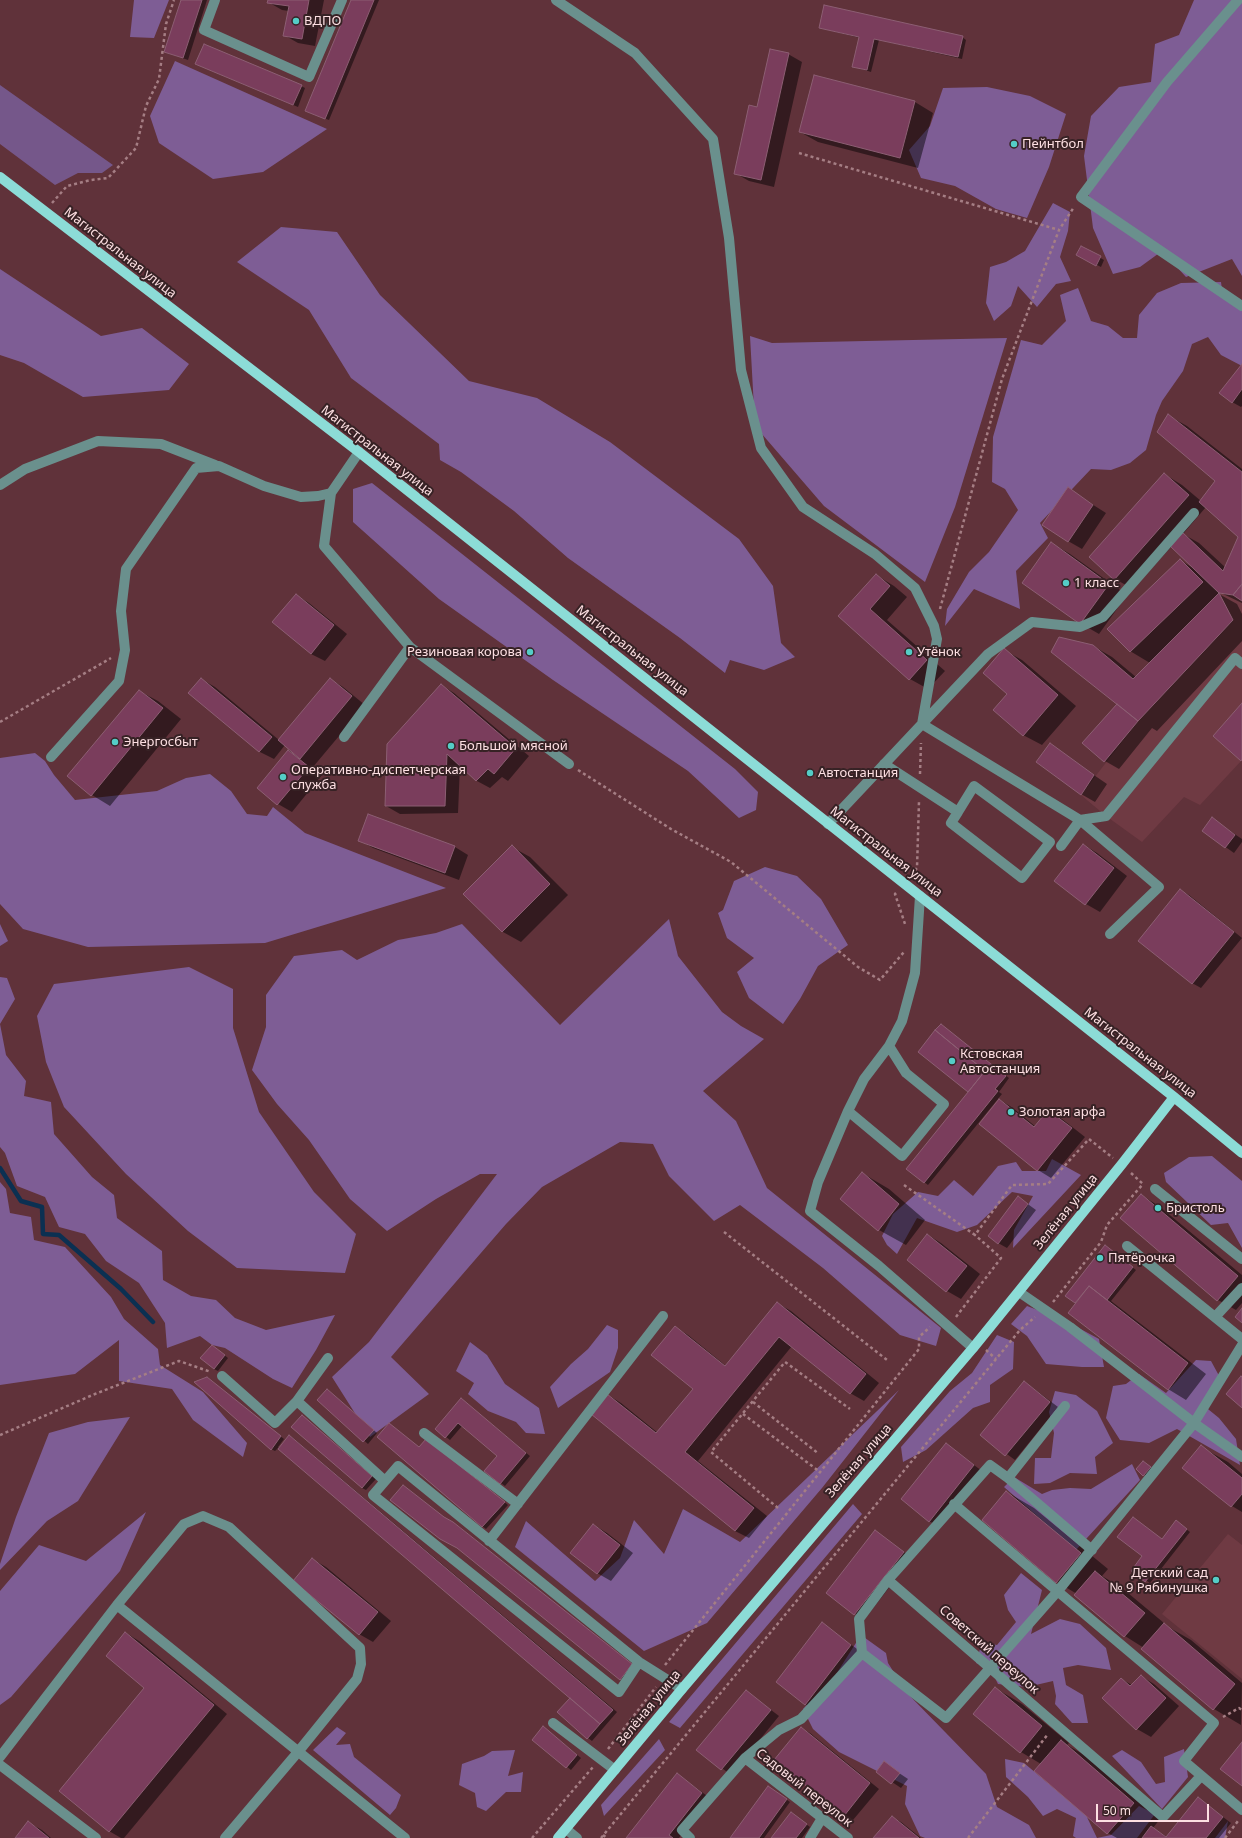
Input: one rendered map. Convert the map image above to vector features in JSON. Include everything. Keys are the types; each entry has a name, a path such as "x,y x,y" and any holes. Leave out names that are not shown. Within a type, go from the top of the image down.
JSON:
{"main road":[{"name":"Магистральная улица","path":"0,176 359,452 1174,1097 1242,1153"},
{"name":"Зелёная улица","path":"558,1838 682,1689 973,1348 1122,1164 1174,1097"}],"street":[{"path":"215,0 204,30 309,77 342,0"},
{"path":"556,0 635,53 713,139 729,238 741,370 761,448 803,507 875,554 915,588 934,626 937,639 922,724"},
{"path":"1238,0 1166,82 1081,198 1242,306"},
{"path":"0,485 25,469 98,441 162,444 264,486 301,497 318,496 331,493"},
{"path":"359,452 331,493 324,546 410,647 569,764"},
{"path":"51,757 119,681 125,650 120,610 126,569 196,468 218,466"},
{"path":"828,824 988,654 1032,622 1080,627 1103,617 1194,512"},
{"path":"344,737 410,647"},
{"path":"1061,846 1080,820 1106,816 1235,658 1242,664"},
{"path":"922,724 1080,820 1159,887 1110,934"},
{"path":"884,764 958,812"},
{"path":"974,786 1050,842 1022,878 950,823 958,812 974,786"},
{"path":"920,896 915,973 902,1021 889,1046 864,1079 848,1111 818,1182 810,1211 879,1266 973,1348"},
{"path":"848,1111 902,1156 944,1104 906,1073 889,1046"},
{"path":"1155,1189 1242,1259"},
{"path":"1127,1246 1242,1339"},
{"path":"1215,1317 1242,1288"},
{"path":"1019,1292 1043,1310 1070,1327 1194,1423 1242,1457"},
{"path":"489,1541 663,1316"},
{"path":"1092,1550 1008,1478 990,1465 888,1580 859,1619 862,1653 946,1718 1058,1592 1092,1550 1194,1423 1242,1345"},
{"path":"222,1376 275,1424 296,1401 328,1358"},
{"path":"296,1401 385,1481"},
{"path":"1008,1478 1065,1406"},
{"path":"424,1433 518,1504"},
{"path":"639,1662 619,1692 373,1495 398,1466 639,1662 682,1689"},
{"path":"954,1504 1214,1723 1184,1761 1242,1810"},
{"path":"0,1757 117,1605 184,1524 203,1516 229,1527 360,1648 361,1664 357,1679 298,1752 225,1838"},
{"name":"Советский переулок","path":"888,1580 1163,1817 1201,1776"},
{"path":"117,1605 405,1838"},
{"path":"690,1838 682,1830 745,1758 779,1730 801,1719 862,1653"},
{"path":"553,1723 616,1770"},
{"name":"Садовый переулок","path":"745,1758 848,1838"},
{"path":"0,1765 96,1838"},
{"path":"810,1838 822,1818"},
{"path":"566,1829 577,1838"}],"path":[{"path":"44,211 68,186 91,180 108,178 136,148 146,106 159,79 166,24 174,0"},
{"path":"799,153 1059,230"},
{"path":"939,617 940,602 978,471 1002,379 1059,230 1081,198"},
{"path":"0,722 125,650"},
{"path":"920,777 922,724"},
{"path":"569,764 671,829 731,862 858,967 880,980 906,950"},
{"path":"905,930 905,923 895,894 917,868 919,800"},
{"path":"601,1838 1020,1330 1054,1301 1101,1242 1107,1225 1143,1184 1122,1164 1089,1139 1048,1184 1012,1185 975,1235"},
{"path":"665,1665 920,1349 919,1337 934,1324 949,1326 1001,1258 975,1235 904,1185"},
{"path":"724,1232 886,1360"},
{"path":"0,1436 95,1394 179,1361 222,1376"},
{"path":"778,1508 711,1452 785,1362 850,1409"},
{"path":"752,1402 819,1454"},
{"path":"742,1414 820,1472"},
{"path":"1214,1723 1239,1708 1242,1710"},
{"path":"968,1838 1056,1724"},
{"path":"1225,1838 1242,1817"},
{"path":"603,1835 607,1838"}],"shaded area":[{"path":"134,0 169,0 154,38 130,37"},
{"path":"1194,0 1242,0 1242,276 1232,259 1186,277 1162,251 1140,267 1113,274 1093,228 1084,156 1091,116 1119,87 1151,82 1155,44 1179,35"},
{"path":"175,61 327,129 263,172 213,179 159,143 150,116"},
{"path":"0,85 113,165 102,173 78,173 55,185 0,144"},
{"path":"987,87 1030,96 1066,114 1049,167 1027,218 996,209 955,186 921,178 909,150 930,126 943,88"},
{"path":"1053,203 1070,212 1068,231 1060,257 1071,281 1056,284 1037,307 1018,286 1011,306 994,321 986,303 990,267 1006,262 1025,251"},
{"path":"281,227 337,232 380,295 469,381 537,398 610,442 739,539 773,586 781,643 795,657 764,670 730,660 725,673 680,638 568,558 514,511 461,472 440,460 439,444 351,378 309,310 237,262"},
{"path":"0,269 101,336 142,328 189,364 169,390 83,397 24,363 0,355"},
{"path":"1221,282 1223,297 1242,306 1242,366 1221,355 1208,337 1192,344 1183,371 1162,401 1156,415 1146,450 1130,463 1111,470 1091,469 1040,523 1048,538 1016,571 1020,609 974,589 945,626 947,609 969,572 989,552 1018,510 1005,489 992,482 993,437 1021,340 1042,345 1066,321 1060,295 1078,288 1091,321 1108,326 1123,338 1137,338 1139,315 1157,293 1181,283"},
{"path":"750,336 772,343 1007,338 955,507 925,582 824,506 755,426"},
{"path":"372,483 735,769 758,792 756,810 739,818 688,771 553,680 439,599 353,522 353,489"},
{"path":"1219,593 1233,595 1242,601 1242,760 1200,805 1184,797 1142,842 1106,816 1081,795 1138,721 1233,621"},
{"path":"35,753 45,761 54,775 75,800 157,791 186,778 210,774 231,791 247,814 267,816 273,807 305,833 446,888 265,943 88,947 23,929 0,904 0,758"},
{"path":"765,867 797,876 821,899 848,945 818,966 800,999 783,1024 749,998 737,972 754,958 727,938 718,913 723,910 734,881"},
{"path":"669,919 678,956 722,1012 741,1026 764,1039 703,1091 736,1121 767,1188 941,1328 936,1346 900,1335 823,1268 740,1205 714,1221 669,1176 653,1144 620,1142 542,1187 506,1224 391,1357 429,1394 370,1437 332,1377 369,1342 497,1174 480,1174 436,1199 387,1231 350,1199 309,1140 277,1104 252,1070 266,1027 266,995 294,956 342,950 357,960 398,940 436,933 462,924 560,1025"},
{"path":"0,924 8,941 0,946"},
{"path":"189,967 233,989 233,1028 259,1112 314,1192 356,1234 345,1273 237,1268 188,1231 126,1174 64,1107 46,1062 37,1016 54,984"},
{"path":"0,977 7,978 15,999 0,1024"},
{"path":"0,1024 6,1055 26,1081 24,1096 51,1102 54,1134 92,1177 114,1195 117,1218 162,1251 163,1280 191,1296 216,1300 235,1318 266,1330 335,1315 316,1350 292,1388 273,1379 225,1348 212,1345 200,1336 167,1348 165,1323 139,1283 106,1261 85,1234 59,1227 45,1197 17,1186 5,1153 0,1147"},
{"path":"1212,1156 1242,1181 1242,1248 1228,1223 1211,1225 1166,1182 1164,1173 1189,1157"},
{"path":"1052,1159 1081,1175 1013,1248 1014,1230 1033,1196 1012,1192 977,1225 957,1232 917,1218 897,1254 887,1245 882,1236 893,1214 918,1192 938,1196 954,1180 973,1196 998,1166 1016,1162 1022,1171 1046,1171"},
{"path":"0,1182 6,1189 10,1213 31,1217 34,1240 65,1247 111,1297 124,1319 158,1349 160,1365 203,1392 247,1443 243,1457 193,1420 172,1389 119,1381 119,1340 75,1374 0,1385"},
{"path":"1027,1306 1064,1320 1099,1339 1104,1367 1046,1364 1027,1336 1011,1324"},
{"path":"607,1325 618,1330 618,1348 610,1372 558,1408 550,1387 571,1364 588,1349"},
{"path":"997,1335 1014,1342 1013,1369 990,1385 990,1402 973,1408 926,1450 903,1462 901,1447 950,1391 972,1373"},
{"path":"470,1342 487,1355 505,1384 539,1408 545,1434 526,1433 516,1422 488,1411 468,1394 474,1383 456,1371"},
{"path":"1196,1360 1211,1361 1223,1383 1203,1405 1219,1418 1236,1439 1240,1465 1177,1429 1149,1443 1120,1440 1106,1418 1113,1386 1126,1384 1139,1374 1166,1393"},
{"path":"899,1390 822,1488 707,1623 644,1651 515,1547 526,1521 595,1581 620,1558 634,1520 664,1554 683,1509 740,1542"},
{"path":"1055,1391 1076,1395 1097,1411 1113,1443 1095,1457 1097,1474 1070,1473 1050,1483 1034,1484 1035,1458 1051,1458 1054,1433 1049,1412"},
{"path":"130,1417 78,1501 47,1521 0,1570 0,1564 16,1517 49,1433 88,1422"},
{"path":"1132,1464 1140,1480 1076,1550 1004,1487 1014,1477 1042,1494 1052,1490 1070,1488 1091,1489"},
{"path":"853,1504 862,1514 680,1728 669,1722"},
{"path":"146,1512 120,1571 11,1697 0,1705 0,1591 39,1545 86,1561"},
{"name":"Детский сад № 9 Рябинушка","path":"1228,1534 1242,1545 1242,1679 1162,1614"},
{"path":"1021,1573 1042,1590 1031,1634 1060,1619 1080,1624 1106,1648 1111,1670 1078,1665 1063,1668 1066,1685 1083,1695 1088,1723 1072,1723 1055,1704 1056,1696 1053,1681 1027,1687 998,1684 990,1668 976,1663 982,1642 997,1645 1016,1622 1008,1610 1004,1595"},
{"path":"861,1635 886,1653 888,1663 907,1693 986,1774 997,1807 1029,1825 1036,1838 925,1838 920,1836 905,1804 907,1786 839,1752 813,1729 803,1709 833,1679"},
{"path":"337,1727 346,1733 336,1745 350,1744 354,1757 401,1795 396,1808 390,1815 313,1750"},
{"path":"659,1739 665,1750 604,1816 601,1805"},
{"path":"1184,1749 1188,1777 1162,1809 1112,1756 1122,1750 1141,1762 1156,1784 1165,1782 1164,1757"},
{"path":"515,1750 508,1776 523,1772 521,1792 506,1792 486,1811 477,1807 475,1793 459,1785 462,1764 484,1756 492,1751"},
{"path":"1005,1759 1024,1763 1086,1815 1097,1838 1076,1838 1073,1836 1076,1818 1057,1809 1043,1816 1028,1797 1006,1777"},
{"path":"1139,1806 1155,1814 1137,1838 1097,1838 1111,1835"},
{"path":"1228,1821 1225,1838 1215,1838"}],"building":[{"path":"181,0 202,0 183,58 164,52"},
{"name":"ВДПО","path":"268,0 309,0 302,39 283,36 289,6 267,3"},
{"path":"351,0 374,0 325,119 305,111"},
{"path":"824,5 963,36 958,57 874,39 867,70 852,67 859,37 819,28"},
{"path":"204,44 302,85 293,105 195,64"},
{"path":"770,49 789,53 761,180 734,174 749,105 757,107"},
{"path":"814,75 915,101 900,158 799,132"},
{"path":"1081,246 1101,256 1096,266 1076,255"},
{"path":"1242,364 1242,389 1232,403 1219,393"},
{"path":"1168,414 1242,472 1242,584 1233,595 1219,593 1169,545 1181,531 1223,571 1238,537 1199,502 1215,481 1157,432"},
{"path":"1164,473 1189,495 1114,580 1089,557"},
{"path":"1068,487 1093,505 1068,542 1042,525"},
{"name":"1 класс","path":"1051,542 1109,584 1080,624 1022,583"},
{"path":"1180,559 1203,582 1130,652 1107,629"},
{"path":"876,574 890,586 870,609 927,660 909,680 838,616"},
{"path":"1242,584 1242,601 1233,595"},
{"path":"1219,593 1233,620 1138,721 1051,652 1059,637 1093,645 1133,679"},
{"path":"296,594 334,625 311,654 272,622"},
{"path":"1004,648 1058,695 1023,736 993,710 1007,694 983,673"},
{"path":"201,678 272,737 259,752 188,693"},
{"path":"330,678 352,696 300,759 278,740"},
{"name":"Большой мясной","path":"441,684 516,748 494,774 488,769 476,781 447,754 445,806 385,806 387,744"},
{"name":"Энергосбыт","path":"139,690 163,708 91,796 67,776"},
{"path":"1242,703 1242,759 1241,761 1213,736"},
{"path":"1117,704 1138,721 1104,762 1082,743"},
{"path":"1050,743 1094,775 1081,795 1036,762"},
{"name":"Оперативно-диспетчерская служба","path":"288,750 309,767 277,805 257,788"},
{"path":"368,814 455,846 445,873 358,841"},
{"path":"1212,817 1235,835 1225,848 1202,831"},
{"path":"1083,844 1114,868 1085,905 1054,881"},
{"path":"512,845 550,884 502,932 463,894"},
{"path":"1180,889 1234,932 1192,984 1138,941"},
{"path":"941,1024 1006,1076 995,1089 998,1091 924,1183 906,1169 985,1071 935,1030"},
{"name":"Кстовская Автостанция","path":"935,1030 985,1071 968,1092 918,1052"},
{"path":"999,1099 1034,1127 1048,1110 1072,1128 1037,1171 979,1124"},
{"path":"862,1172 899,1204 878,1231 840,1199"},
{"path":"1141,1194 1238,1276 1217,1301 1120,1218"},
{"path":"1018,1196 1028,1204 998,1244 988,1236"},
{"path":"927,1234 967,1266 946,1292 907,1260"},
{"path":"1105,1245 1133,1267 1107,1300 1089,1286 1075,1303 1065,1296"},
{"path":"1089,1286 1188,1363 1168,1390 1068,1313"},
{"path":"777,1302 866,1374 850,1394 779,1337 685,1452 754,1508 735,1531 591,1414 607,1394 656,1433 693,1389 651,1355 675,1326 725,1366"},
{"path":"1242,1308 1242,1323 1235,1317"},
{"path":"212,1345 225,1355 214,1369 200,1358"},
{"path":"1241,1376 1242,1377 1242,1408 1226,1394"},
{"path":"207,1377 281,1436 271,1450 194,1382"},
{"path":"1024,1381 1050,1402 1005,1456 980,1435"},
{"path":"327,1389 374,1430 363,1442 317,1400"},
{"path":"461,1398 526,1453 500,1484 484,1471 497,1456 458,1423 445,1438 435,1429"},
{"path":"302,1415 372,1476 362,1488 291,1427"},
{"path":"389,1423 419,1447 426,1439 505,1502 482,1527 377,1437"},
{"path":"289,1435 613,1710 600,1724 278,1449"},
{"path":"946,1443 974,1465 929,1522 901,1499"},
{"path":"1201,1445 1242,1478 1242,1494 1231,1507 1182,1468"},
{"path":"1143,1461 1151,1467 1143,1476 1136,1469"},
{"path":"403,1485 444,1517 453,1522 632,1664 620,1680 457,1548 440,1539 390,1500"},
{"path":"1006,1491 1081,1553 1056,1583 982,1520"},
{"path":"1133,1517 1162,1539 1176,1520 1187,1529 1145,1582 1131,1571 1142,1556 1117,1537"},
{"path":"593,1524 620,1545 597,1574 570,1553"},
{"path":"875,1530 904,1552 854,1615 826,1593"},
{"path":"312,1558 378,1612 359,1635 293,1581"},
{"path":"1095,1571 1145,1613 1124,1637 1074,1595"},
{"path":"822,1622 851,1645 805,1705 776,1682"},
{"path":"1164,1623 1235,1684 1213,1710 1141,1649"},
{"path":"125,1632 214,1705 109,1832 59,1791 144,1688 106,1656"},
{"path":"1141,1675 1166,1698 1136,1730 1102,1698 1121,1678 1130,1686"},
{"path":"995,1687 1042,1726 1020,1753 973,1714"},
{"path":"746,1690 771,1710 721,1770 696,1750"},
{"path":"570,1698 600,1724 587,1739 557,1712"},
{"path":"543,1726 577,1755 566,1768 532,1740"},
{"path":"801,1727 870,1783 844,1816 774,1760"},
{"path":"1061,1740 1134,1803 1107,1834 1034,1771"},
{"path":"1242,1742 1242,1786 1220,1769"},
{"path":"884,1761 900,1773 891,1784 876,1772"},
{"path":"677,1773 702,1793 669,1835 673,1838 626,1838"},
{"path":"768,1786 787,1799 759,1838 730,1838"},
{"path":"1198,1797 1223,1817 1206,1838 1142,1838 1151,1826 1166,1837"},
{"path":"791,1812 807,1824 796,1838 771,1838"},
{"path":"892,1816 919,1838 873,1838"},
{"path":"28,1821 49,1838 15,1838"}],"waterway":[{"path":"0,1168 21,1201 42,1207 43,1234 59,1235 121,1289 153,1322"}],"place":[{"name":"ВДПО","path":"296,21"},
{"name":"Пейнтбол","path":"1014,144"},
{"name":"1 класс","path":"1066,583"},
{"name":"Резиновая корова","path":"530,652"},
{"name":"Утёнок","path":"909,652"},
{"name":"Энергосбыт","path":"115,742"},
{"name":"Большой мясной","path":"451,746"},
{"name":"Автостанция","path":"810,773"},
{"name":"Оперативно-диспетчерская служба","path":"283,777"},
{"name":"Кстовская Автостанция","path":"952,1061"},
{"name":"Золотая арфа","path":"1011,1112"},
{"name":"Бристоль","path":"1158,1208"},
{"name":"Пятёрочка","path":"1100,1258"},
{"name":"Детский сад № 9 Рябинушка","path":"1216,1580"}]}
